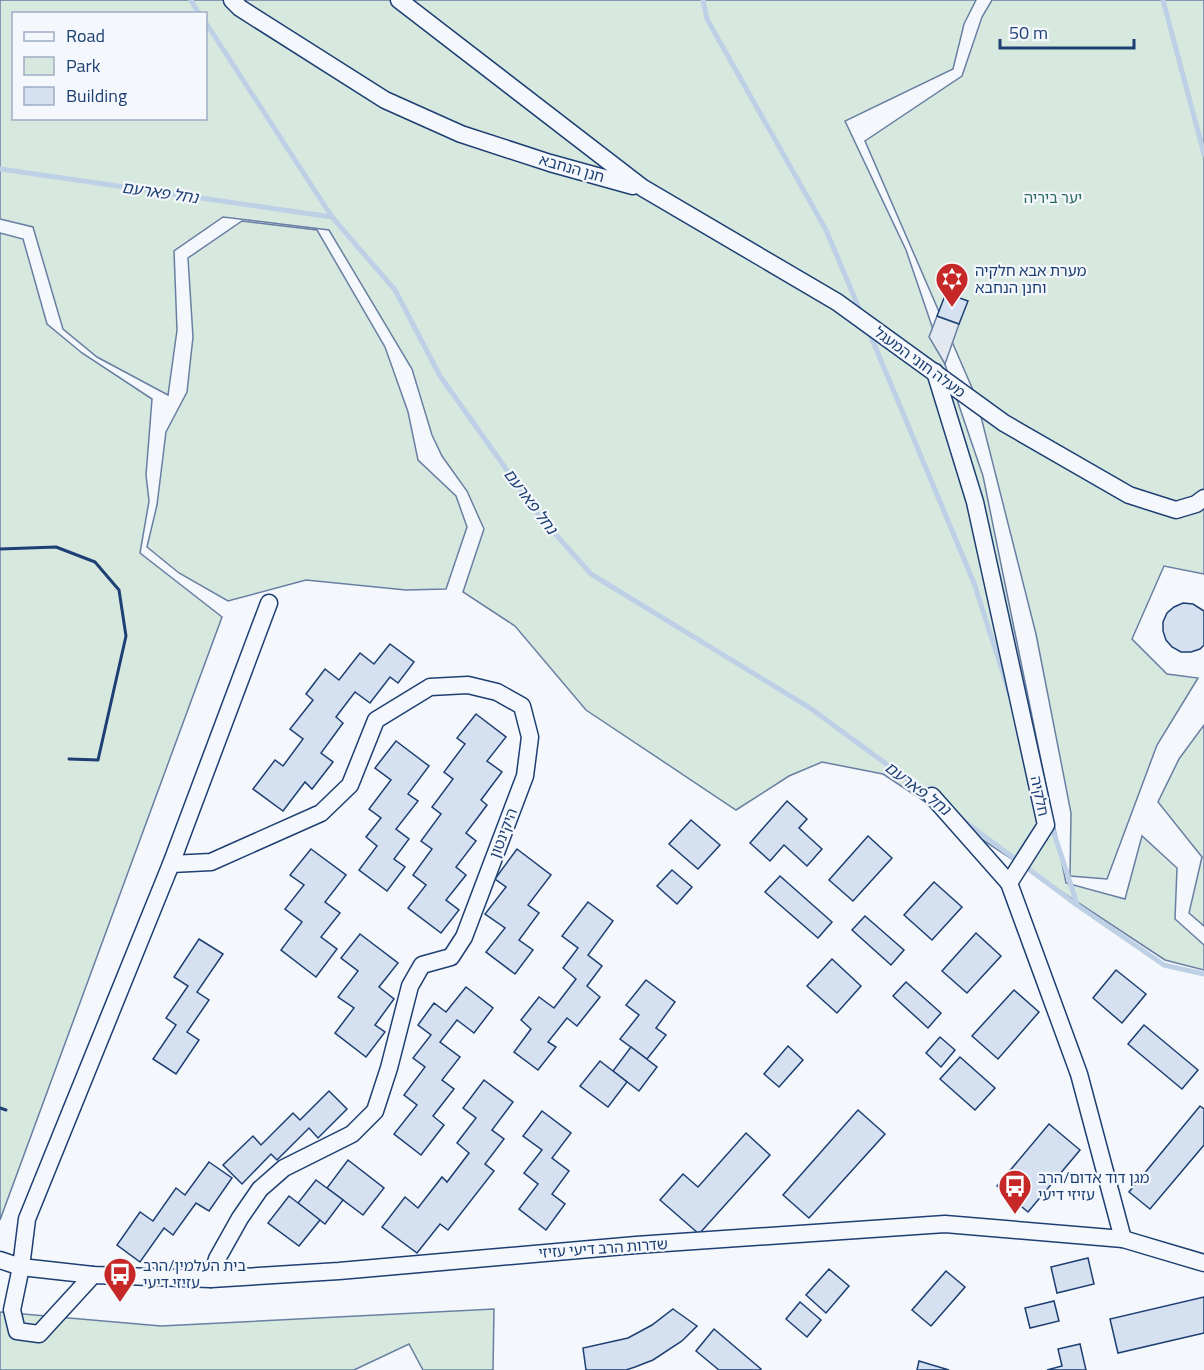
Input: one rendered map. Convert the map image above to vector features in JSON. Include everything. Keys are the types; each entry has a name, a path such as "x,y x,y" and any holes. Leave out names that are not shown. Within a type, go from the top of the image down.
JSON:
{"street":[{"name":"חנן הנחבא","path":"232,0 240,8 385,100 461,134 549,163 643,188"},
{"name":"חנן הנחבא","path":"399,0 643,188"},
{"name":"מעלה חוני המעגל","path":"643,188 837,302 1004,423 1130,495 1176,510 1196,504 1204,498"},
{"name":"חלקיה","path":"935,372 975,502 1046,825 1009,883"},
{"path":"93,1275 39,1334 17,1331 12,1310 21,1267 27,1219 171,864 269,603"},
{"name":"היקינטון","path":"171,864 211,862 321,813 350,785 376,720 429,687 468,685 497,692 522,706 530,737 525,776 464,937 451,957 422,965 410,986 389,1068 375,1111 352,1134 284,1168 260,1189 240,1218 217,1259 211,1279"},
{"path":"932,796 1009,883 1079,1074 1123,1239"},
{"name":"שדרות הרב דיעי עזיזי","path":"0,1260 21,1267 93,1275 211,1279 647,1244 945,1224 1123,1239 1204,1263"}],"green space":[{"path":"0,0 976,0 964,24 953,69 845,121 906,250 983,476 1066,883 1125,899 1142,836 1177,868 1175,919 1204,945 1204,970 1165,960 883,774 822,762 789,776 736,810 586,710 515,626 463,592 484,529 467,491 442,456 432,435 412,369 329,230 223,217 174,251 177,330 168,395 97,357 63,329 33,227 0,219"},
{"name":"יער ביריה","path":"992,0 1204,0 1204,574 1164,566 1132,639 1167,674 1198,678 1157,745 1107,879 1070,876 1071,813 1036,634 976,397 865,141 962,76 982,17"},
{"path":"242,221 317,230 385,347 408,412 418,460 456,496 467,527 446,589 406,590 306,580 228,601 179,573 147,547 157,505 166,432 187,392 193,337 188,258"},
{"path":"0,233 23,239 47,324 82,353 152,399 146,475 149,501 140,553 222,617 0,1220"},
{"path":"1204,725 1204,926 1189,913 1202,857 1158,802 1179,759"},
{"path":"494,1309 493,1370 423,1370 409,1344 354,1370 0,1370 0,1312 161,1326"}],"shaded area":[{"path":"937,316 959,324 945,364 929,337"}],"building":[{"name":"מערת אבא חלקיה וחנן הנחבא","path":"946,293 968,301 959,324 937,316"},
{"path":"1183,603 1193,604 1204,611 1204,645 1191,652 1181,652 1172,647 1163,631 1163,622 1167,613"},
{"path":"390,644 414,662 398,683 390,677 370,703 355,692 336,717 343,723 321,753 333,762 312,789 305,782 283,811 253,789 275,760 283,766 303,739 290,729 313,700 306,694 325,669 339,680 360,653 374,664"},
{"path":"476,714 506,737 487,761 502,772 481,800 487,805 466,833 476,841 456,867 466,875 446,900 459,910 441,933 408,908 426,885 413,875 432,849 421,841 441,814 432,807 453,779 444,772 465,744 457,738"},
{"path":"396,741 429,766 408,794 418,801 396,829 409,839 394,859 405,867 387,891 359,870 377,846 366,837 381,818 369,809 391,780 375,768"},
{"path":"787,801 807,819 799,828 822,849 807,866 784,845 770,861 750,843"},
{"path":"691,820 720,845 698,869 669,844"},
{"path":"868,836 892,858 853,901 829,880"},
{"path":"311,849 346,875 325,902 340,913 321,937 337,949 316,977 281,950 302,922 285,909 304,885 290,875"},
{"path":"517,849 551,875 528,905 539,913 519,940 533,950 515,974 486,952 505,928 485,914 506,887 495,879"},
{"path":"672,870 692,887 677,904 657,886"},
{"path":"780,876 832,922 818,938 765,892"},
{"path":"934,882 962,907 932,940 904,915"},
{"path":"588,902 613,921 588,955 602,966 587,986 600,997 577,1026 567,1018 548,1042 556,1047 538,1070 514,1052 531,1029 521,1020 539,997 554,1008 576,979 563,968 578,948 562,936"},
{"path":"865,916 904,950 891,965 852,930"},
{"path":"976,933 1001,956 967,993 942,971"},
{"path":"360,934 398,963 379,987 394,999 375,1025 385,1032 366,1057 335,1033 354,1008 338,997 358,971 341,958"},
{"path":"199,939 223,954 197,992 209,1000 187,1032 199,1040 176,1074 153,1059 176,1025 166,1018 188,986 174,977"},
{"path":"832,959 861,986 837,1013 807,986"},
{"path":"1116,970 1146,994 1122,1023 1093,998"},
{"path":"646,980 675,1002 656,1028 666,1035 647,1059 620,1039 639,1015 626,1005"},
{"path":"906,982 941,1013 928,1028 893,996"},
{"path":"466,987 493,1008 474,1033 457,1020 440,1042 460,1057 442,1080 454,1089 433,1116 444,1125 421,1155 394,1134 417,1105 404,1095 425,1067 413,1058 431,1035 418,1025 434,1003 446,1012"},
{"path":"1014,990 1039,1012 998,1059 972,1036"},
{"path":"1144,1025 1198,1070 1182,1089 1128,1044"},
{"path":"940,1037 955,1050 941,1067 926,1053"},
{"path":"788,1046 803,1060 779,1087 764,1074"},
{"path":"631,1047 657,1067 639,1091 613,1071"},
{"path":"960,1057 995,1088 975,1110 940,1079"},
{"path":"600,1061 627,1082 608,1107 580,1086"},
{"path":"484,1080 513,1102 492,1130 504,1139 485,1164 494,1171 448,1230 440,1224 417,1253 382,1227 405,1197 418,1208 442,1177 447,1182 469,1153 457,1143 476,1118 463,1108"},
{"path":"329,1091 347,1109 318,1138 309,1128 277,1160 271,1154 242,1184 223,1165 253,1136 261,1145 293,1113 300,1120"},
{"path":"1200,1106 1204,1109 1204,1145 1150,1209 1129,1192"},
{"path":"858,1110 885,1134 809,1218 783,1195"},
{"path":"542,1111 571,1133 552,1158 569,1171 552,1194 565,1204 546,1230 519,1209 538,1184 524,1173 542,1150 523,1136"},
{"path":"1049,1124 1080,1150 1028,1212 997,1186"},
{"path":"746,1133 770,1155 699,1234 660,1200 683,1174 698,1187"},
{"path":"348,1160 384,1188 363,1215 327,1188"},
{"path":"209,1162 232,1178 209,1211 196,1203 173,1235 164,1228 140,1262 117,1245 140,1212 153,1221 176,1188 185,1195"},
{"path":"316,1180 343,1200 325,1224 298,1203"},
{"path":"289,1196 320,1220 299,1246 268,1223"},
{"path":"1088,1258 1094,1284 1057,1293 1051,1267"},
{"path":"829,1269 849,1286 826,1313 806,1295"},
{"path":"946,1271 965,1287 931,1326 912,1310"},
{"path":"1204,1297 1204,1333 1118,1353 1110,1319"},
{"path":"1054,1301 1059,1321 1030,1328 1025,1308"},
{"path":"800,1302 821,1320 807,1337 786,1319"},
{"path":"673,1309 697,1326 682,1341 653,1360 626,1370 586,1370 583,1348 628,1338 652,1325"},
{"path":"714,1329 761,1369 719,1370 696,1351"},
{"path":"1080,1344 1086,1370 1047,1370 1062,1366 1058,1349"},
{"path":"919,1361 949,1370 917,1370"}],"waterway":[{"path":"191,0 198,12"},
{"path":"703,0 707,19 826,230 861,313"},
{"path":"1163,0 1204,154"},
{"path":"207,25 332,217"},
{"name":"נחל פארעם","path":"0,169 332,217 395,290 440,376 541,518 591,574 810,708 930,796"},
{"path":"869,332 974,583 1010,695"},
{"name":"נחל פארעם","path":"964,821 1077,905 1164,965 1204,974"},
{"path":"1051,824 1077,904"}],"wall":[{"path":"0,549 56,547 95,562 119,590 126,636 98,760 69,759"},
{"path":"0,1108 6,1110"}],"place":[{"name":"מערת אבא חלקיה וחנן הנחבא","path":"952,308"},
{"name":"מגן דוד אדום/הרב עזיזי דיעי","path":"1015,1215"},
{"name":"בית העלמין/הרב עזיזי דיעי","path":"120,1303"}]}
